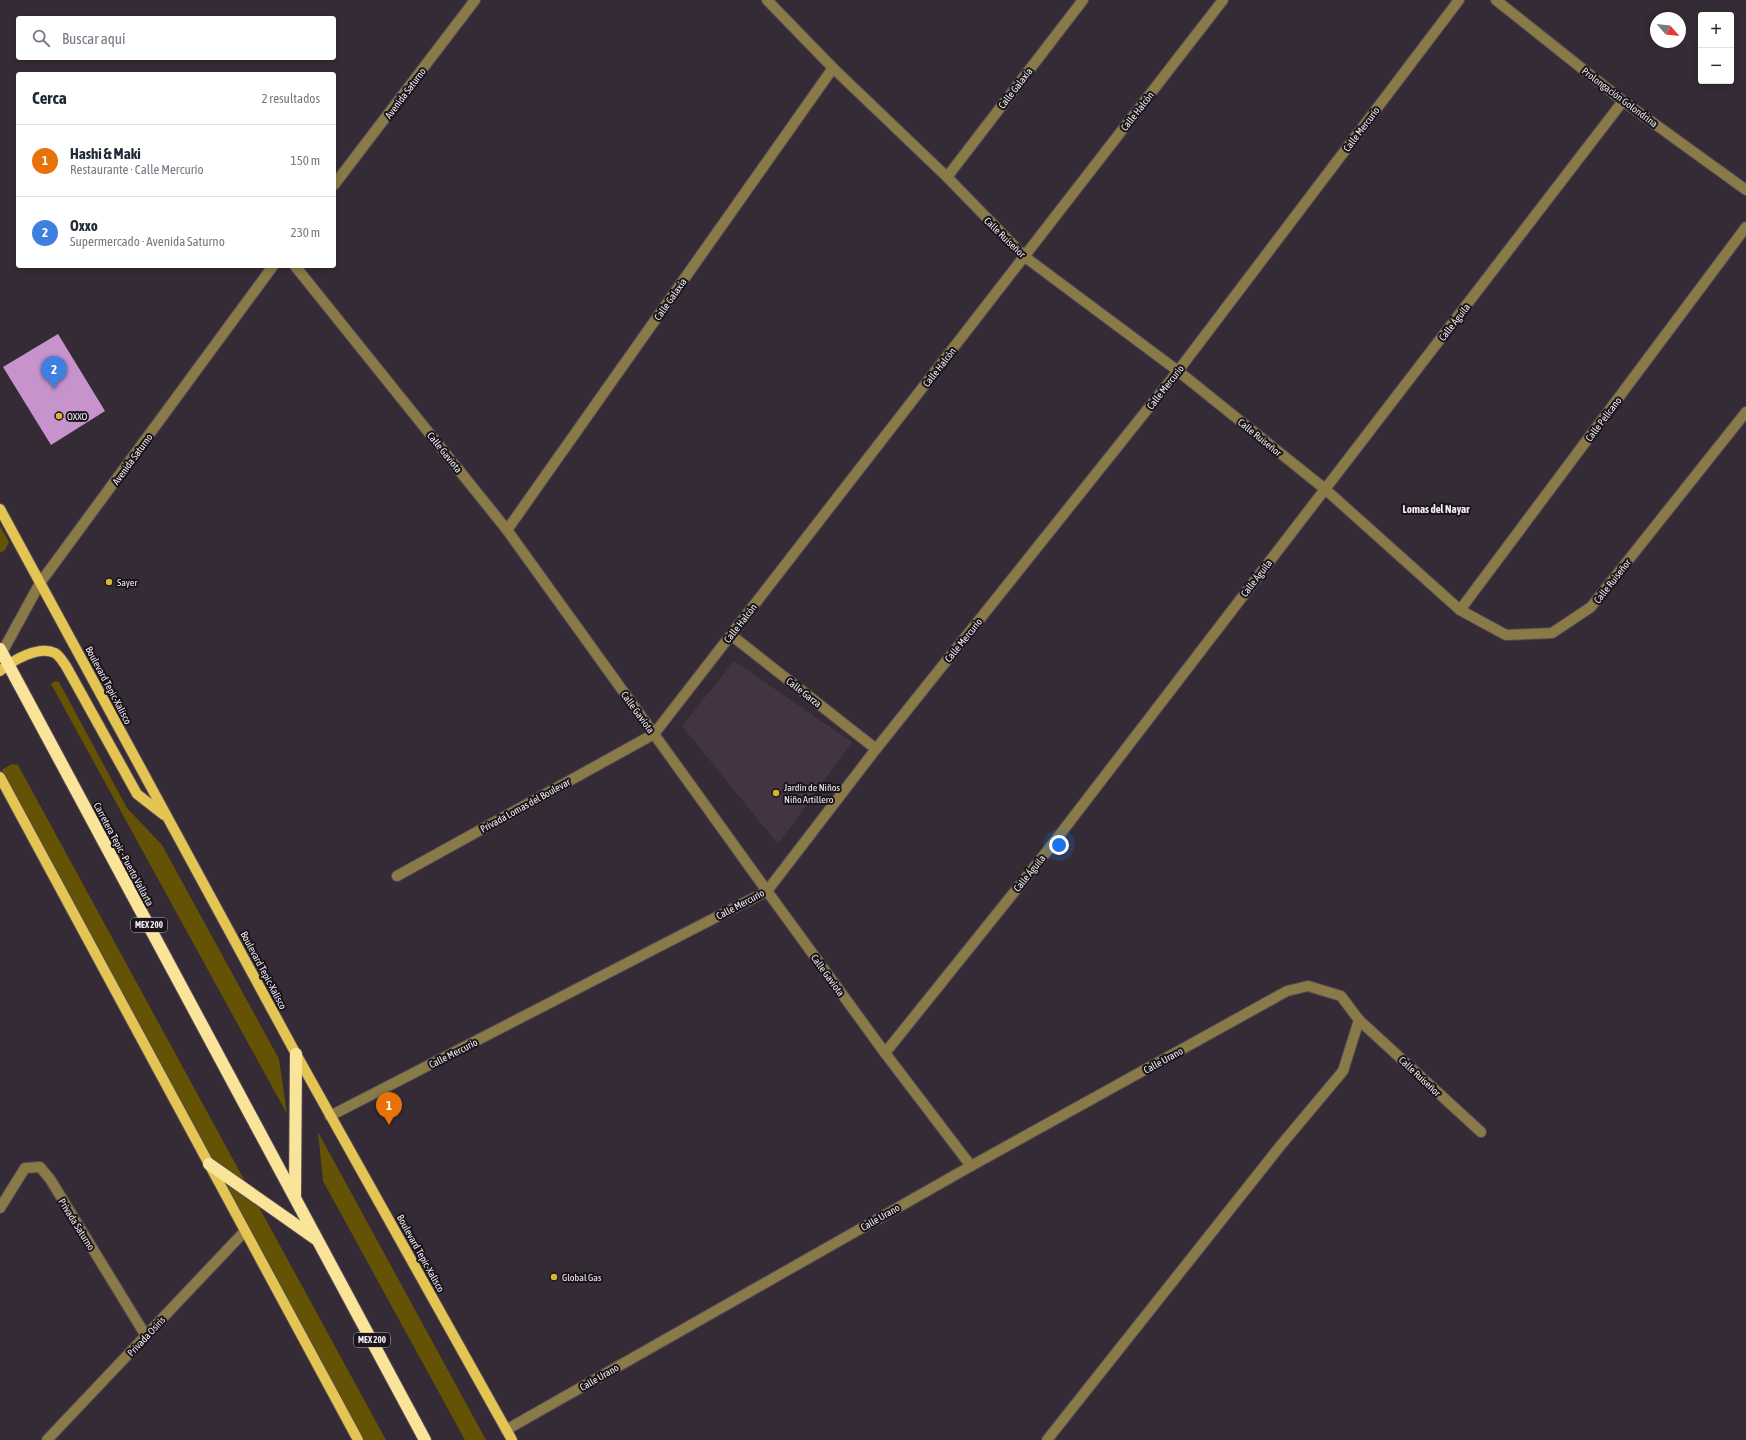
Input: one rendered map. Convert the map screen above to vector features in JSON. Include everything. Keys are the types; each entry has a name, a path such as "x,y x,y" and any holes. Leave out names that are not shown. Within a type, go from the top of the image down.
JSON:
{"highway":[{"name":"Carretera Tepic - Puerto Vallarta","path":"2,659 295,1198"},
{"path":"295,1198 296,1054"},
{"path":"209,1164 318,1241"},
{"name":"MEX 200","path":"295,1198 426,1440"}],"main road":[{"name":"Boulevard Tepic-Xalisco","path":"0,509 330,1116 512,1440"},
{"path":"2,659 48,650 57,654 66,666 137,794 167,817"},
{"path":"0,777 358,1440"}],"street":[{"name":"Avenida Saturno","path":"336,182 475,0"},
{"name":"Calle Ruiseñor","path":"767,0 833,68 947,177 1025,257 1178,371 1325,489 1460,610 1506,635 1552,634 1591,607 1746,412"},
{"name":"Calle Galaxia","path":"947,177 1083,0"},
{"name":"Calle Halcón","path":"654,734 1223,0"},
{"name":"Calle Mercurio","path":"330,1116 767,891 876,749 1178,371 1459,0"},
{"name":"Prolongación Golondrina","path":"1496,0 1623,101 1746,190"},
{"name":"Calle Galaxia","path":"507,530 833,68"},
{"name":"Calle Águila","path":"885,1053 1048,850 1623,101"},
{"name":"Calle Pelícano","path":"1460,610 1746,227"},
{"name":"Avenida Saturno","path":"2,659 40,583 272,268"},
{"name":"Calle Gaviota","path":"297,268 507,530 885,1053 971,1166"},
{"name":"Calle Garza","path":"731,635 876,749"},
{"name":"Privada Lomas del Boulevar","path":"397,876 654,734"},
{"name":"Calle Urano","path":"506,1430 971,1166 1287,991 1308,986 1341,996 1359,1020"},
{"name":"Calle Ruiseñor","path":"1359,1020 1481,1132"},
{"path":"1047,1440 1281,1145 1343,1071 1359,1020"},
{"name":"Privada Saturno","path":"0,1208 25,1168 40,1167 50,1179 146,1336"},
{"name":"Privada Osiris","path":"47,1440 245,1231"}],"shaded area":[{"path":"0,526 9,542 5,550 0,553"},
{"name":"Jardín de Niños Niño Artillero","path":"734,661 852,742 778,844 682,726"},
{"path":"55,681 59,682 127,808 162,845 279,1059 287,1114 51,684"},
{"path":"12,764 18,765 386,1440 358,1440 0,777 3,769"},
{"path":"318,1132 486,1440 465,1440 323,1181"}],"building":[{"name":"OXXO","path":"58,334 105,411 51,445 3,367"}],"place":[{"name":"Oxxo","path":"54,389"},
{"name":"OXXO","path":"59,416"},
{"name":"Sayer","path":"109,582"},
{"name":"Jardín de Niños Niño Artillero","path":"776,793"},
{"name":"Hashi & Maki","path":"389,1125"},
{"name":"Global Gas","path":"554,1277"}],"district":[{"name":"Lomas del Nayar","path":"1436,509"}]}
